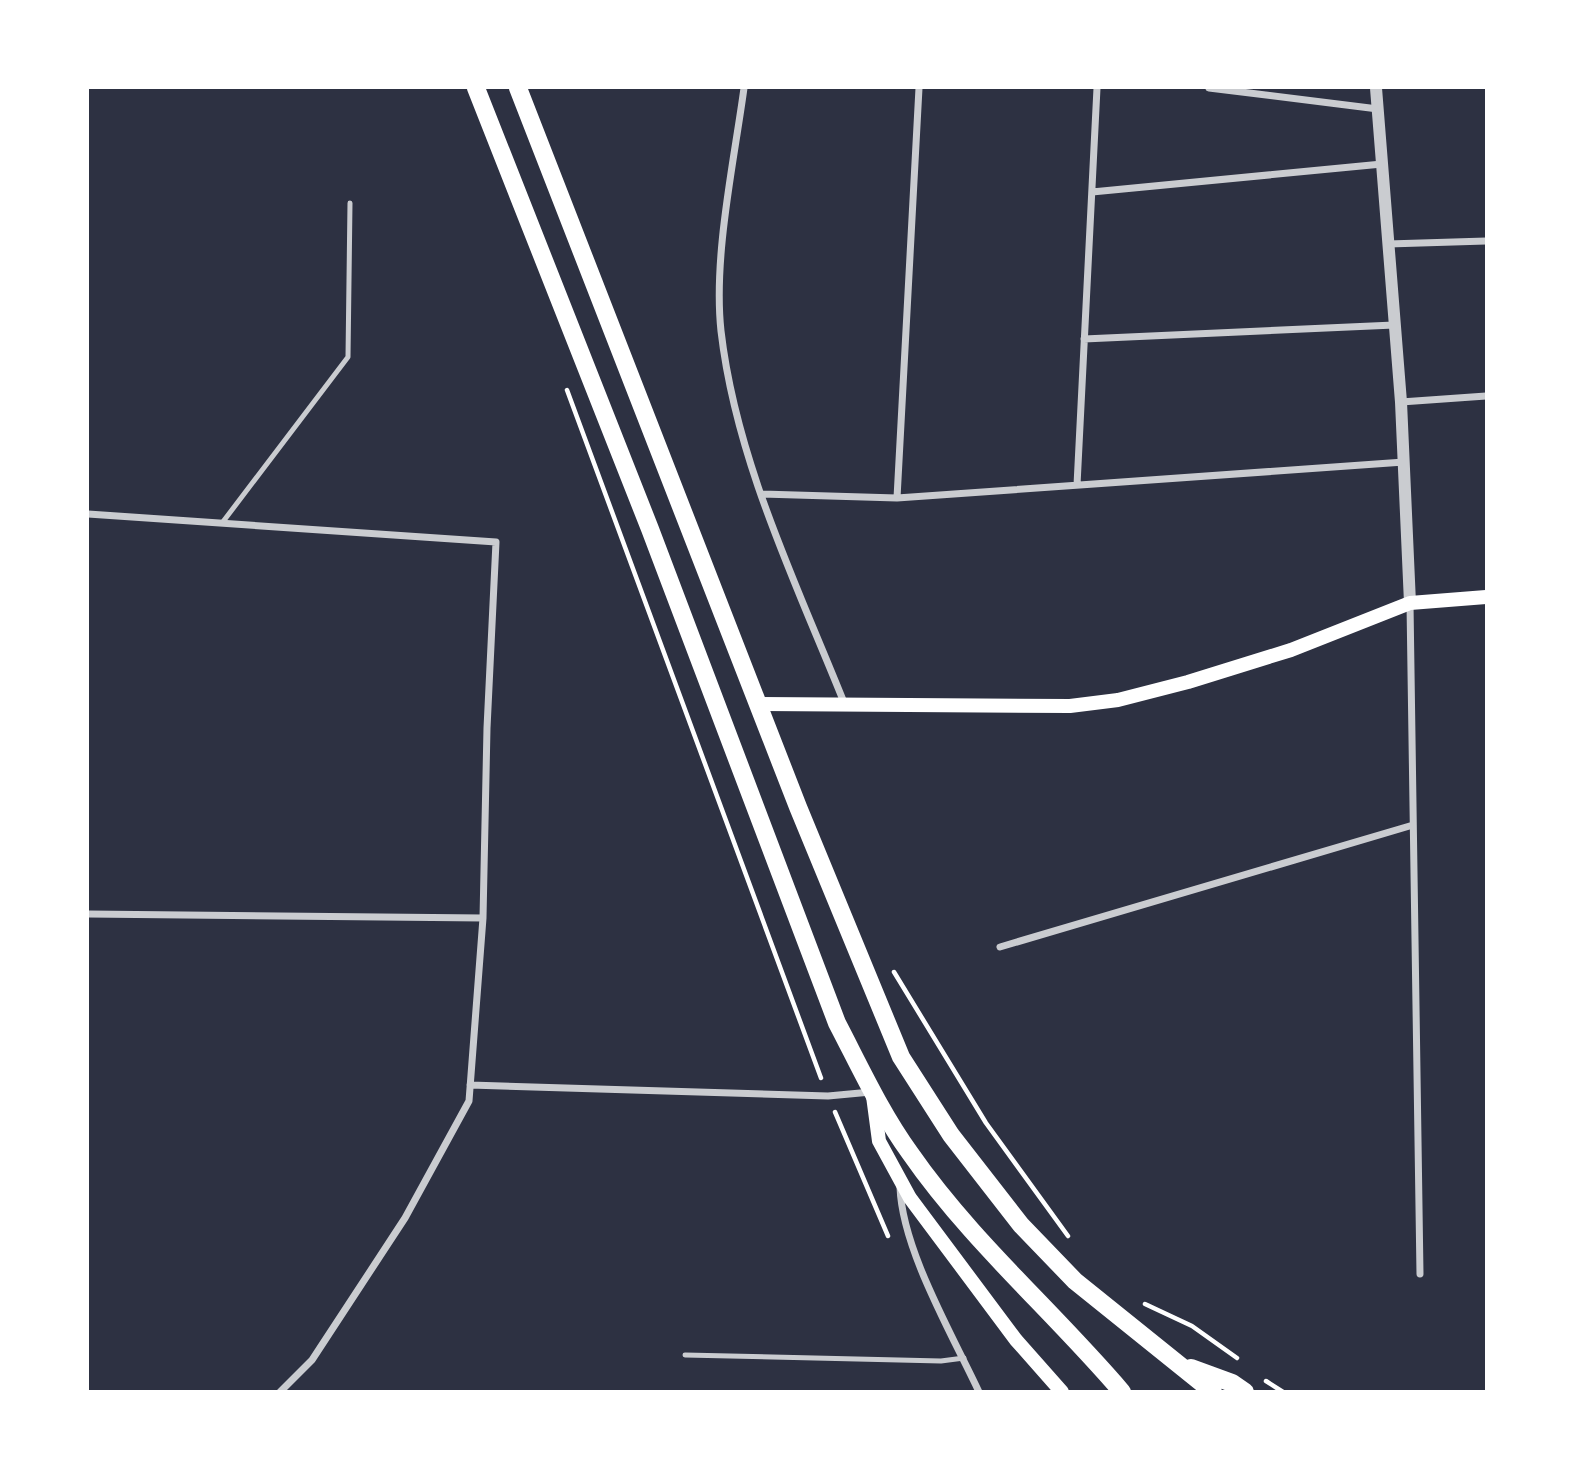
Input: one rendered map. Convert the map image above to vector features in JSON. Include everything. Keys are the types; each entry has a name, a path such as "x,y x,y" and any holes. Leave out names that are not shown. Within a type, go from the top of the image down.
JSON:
{"main road":[{"path":"476,88 650,529 837,1023 872,1091 910,1154 1001,1265 1072,1334 1122,1391"},
{"path":"518,88 866,978 901,1056 951,1135 1021,1225 1075,1281 1173,1362 1213,1391"},
{"path":"758,704 1070,706 1118,700 1290,650 1410,603 1486,597"},
{"path":"872,1091 879,1141 911,1198 1016,1340 1062,1391"},
{"path":"1173,1362 1231,1383 1245,1391"}],"street":[{"path":"744,88 721,267 721,330 731,390 761,494 845,705"},
{"path":"897,498 919,88"},
{"path":"1077,485 1097,88"},
{"path":"1209,88 1378,109"},
{"path":"1376,88 1401,402 1410,603 1420,1274"},
{"path":"1092,192 1382,164"},
{"path":"1388,244 1486,241"},
{"path":"1084,339 1394,325"},
{"path":"1401,402 1486,396"},
{"path":"761,494 897,498 1404,462"},
{"path":"88,514 496,542 487,728 483,918 469,1101 405,1218 312,1360 280,1391"},
{"path":"1000,947 1413,825"},
{"path":"88,914 483,918"},
{"path":"470,1085 828,1096 872,1091"},
{"path":"899,1176 900,1208 907,1236 979,1391"}],"lane":[{"path":"222,523 348,357 350,204"},
{"path":"685,1354 942,1361 964,1358"}],"path":[{"path":"566,389 828,1096 893,1247"},
{"path":"892,967 986,1123 1072,1241"},
{"path":"1135,1298 1192,1326 1246,1365"},
{"path":"1256,1374 1283,1391"}]}
